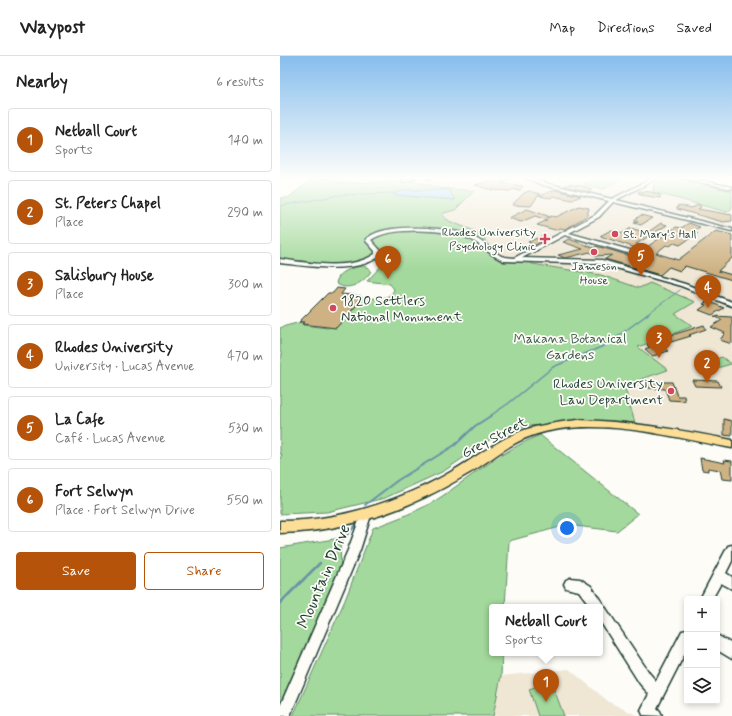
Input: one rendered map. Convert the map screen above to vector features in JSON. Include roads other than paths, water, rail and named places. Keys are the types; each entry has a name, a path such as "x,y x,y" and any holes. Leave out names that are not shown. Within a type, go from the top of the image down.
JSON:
{"main road":[{"name":"Grey Street","path":"280,527 333,523 366,515 404,502 512,441 545,428 590,425 640,427 732,444"}],"street":[{"path":"513,260 598,216 605,209"},
{"path":"643,209 732,231"},
{"path":"280,261 321,265 365,263 373,259 378,253 368,242 372,236 384,232 411,230 438,231 467,236 479,242 488,250 500,257 513,260 602,262 683,285 732,304"},
{"path":"565,233 640,255"},
{"name":"Mountain Drive","path":"283,716 354,550 366,515"},
{"path":"708,596 732,550"},
{"path":"718,575 732,583"},
{"path":"570,584 580,584 583,586 596,604"},
{"path":"603,615 645,679 656,692"},
{"path":"652,713 656,692 684,641"},
{"path":"720,644 732,652"}],"waterway":[{"path":"646,315 680,290"},
{"path":"490,416 509,403 553,367 606,345 648,314"},
{"path":"365,505 398,480 455,445 475,426 492,415"},
{"path":"343,539 356,525"},
{"path":"280,603 320,563"}],"place":[{"name":"St. Mary's Hall","path":"615,234"},
{"name":"Rhodes University Psychology Clinic","path":"545,239"},
{"name":"Jameson House","path":"594,252"},
{"name":"La Cafe","path":"641,276"},
{"name":"Fort Selwyn","path":"388,279"},
{"name":"1820 Settlers National Monument","path":"333,308"},
{"name":"Rhodes University","path":"708,308"},
{"name":"Salisbury House","path":"659,358"},
{"name":"St. Peters Chapel","path":"707,383"},
{"name":"Rhodes University Law Department","path":"671,391"},
{"name":"Netball Court","path":"546,702"}],"park label":[{"name":"Makana Botanical Gardens","path":"570,346"}]}
